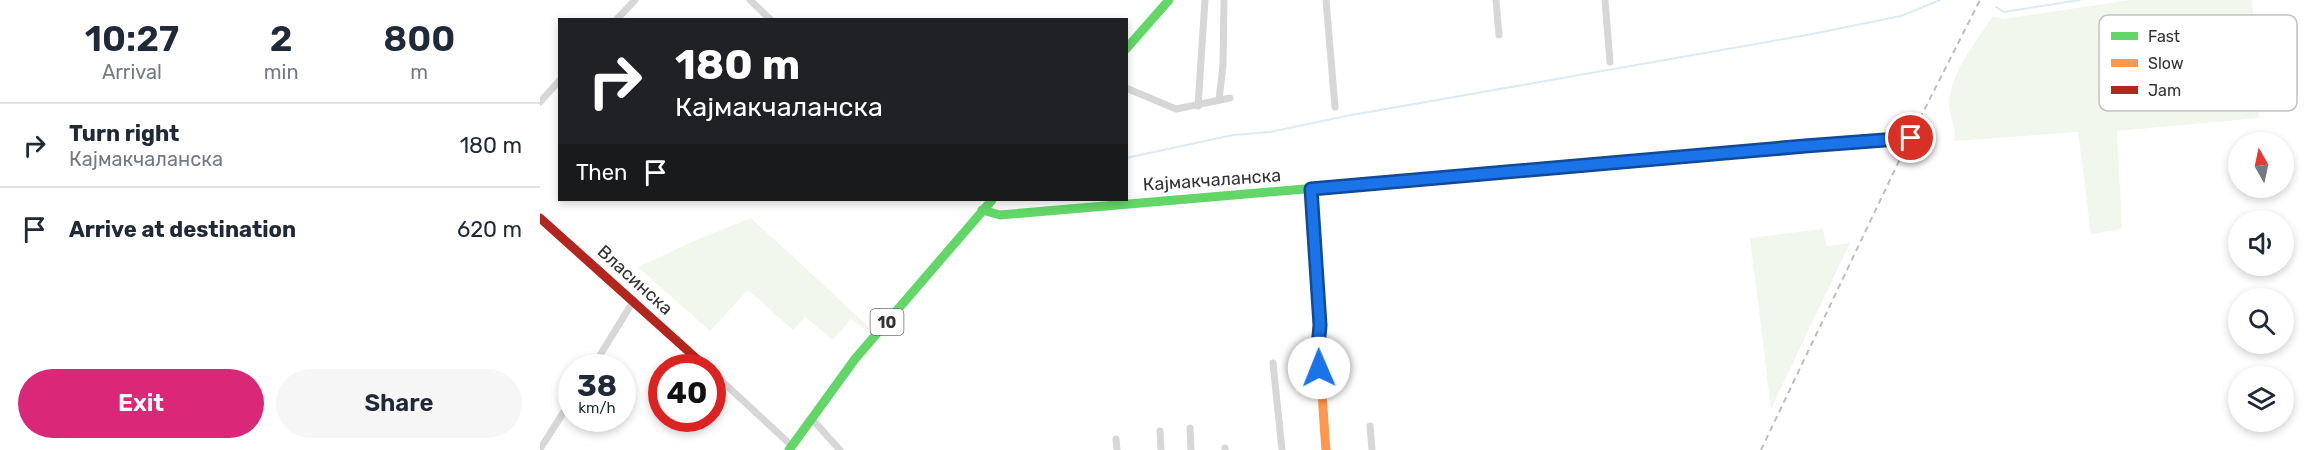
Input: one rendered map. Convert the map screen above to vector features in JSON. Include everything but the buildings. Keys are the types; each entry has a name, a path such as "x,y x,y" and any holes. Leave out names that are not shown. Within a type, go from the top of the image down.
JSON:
{"street":[{"path":"618,18 635,0"},
{"path":"750,0 769,18"},
{"path":"1128,47 1169,0"},
{"path":"1198,106 1205,0"},
{"path":"1219,100 1224,0"},
{"path":"1326,0 1335,107"},
{"path":"1496,0 1499,35"},
{"path":"1605,0 1610,62"},
{"path":"540,102 558,82"},
{"path":"1128,89 1176,109 1230,98"},
{"name":"Кајмакчаланска","path":"982,210 1000,214 1816,144 1911,138"},
{"path":"1311,189 1320,325 1318,348 1326,450"},
{"name":"10","path":"791,448 855,359 991,201"},
{"name":"Власинска","path":"540,218 692,354"},
{"path":"601,354 634,300"},
{"path":"1273,363 1282,450"},
{"path":"726,385 791,448"},
{"path":"812,419 840,450"},
{"path":"540,449 558,421"},
{"path":"1370,426 1372,450"},
{"path":"1190,428 1191,450"},
{"path":"1160,431 1161,450"},
{"path":"1116,439 1117,450"}],"shaded area":[{"path":"2129,0 2252,0 2253,15 2099,15 2099,111 2259,111 2259,118 2117,131 2122,229 2091,234 2078,132 1954,141 1949,104 1954,80 1965,58 1993,16 2003,19"},
{"path":"751,218 868,326 868,332 851,319 833,340 805,317 793,330 748,290 710,331 638,267"},
{"path":"1823,229 1826,246 1850,243 1771,409 1750,238"}],"waterway":[{"path":"1128,158 1233,135 1270,132 1346,116 1807,35 1901,16 1940,0"},
{"path":"1996,7 2004,12 2080,0"}],"railway":[{"path":"1761,450 1910,138 1980,0"}],"traffic: fast":[{"path":"1128,47 1169,0"},
{"path":"982,210 1000,215 1328,187"},
{"path":"789,450 855,359 991,201"}],"traffic: slow":[{"path":"1328,187 1802,145"},
{"path":"1311,189 1326,450"}],"traffic: jam":[{"path":"1802,145 1910,138"},
{"path":"540,218 691,354"}],"route":[{"path":"1319,368 1320,325 1311,189 1911,138"}]}
